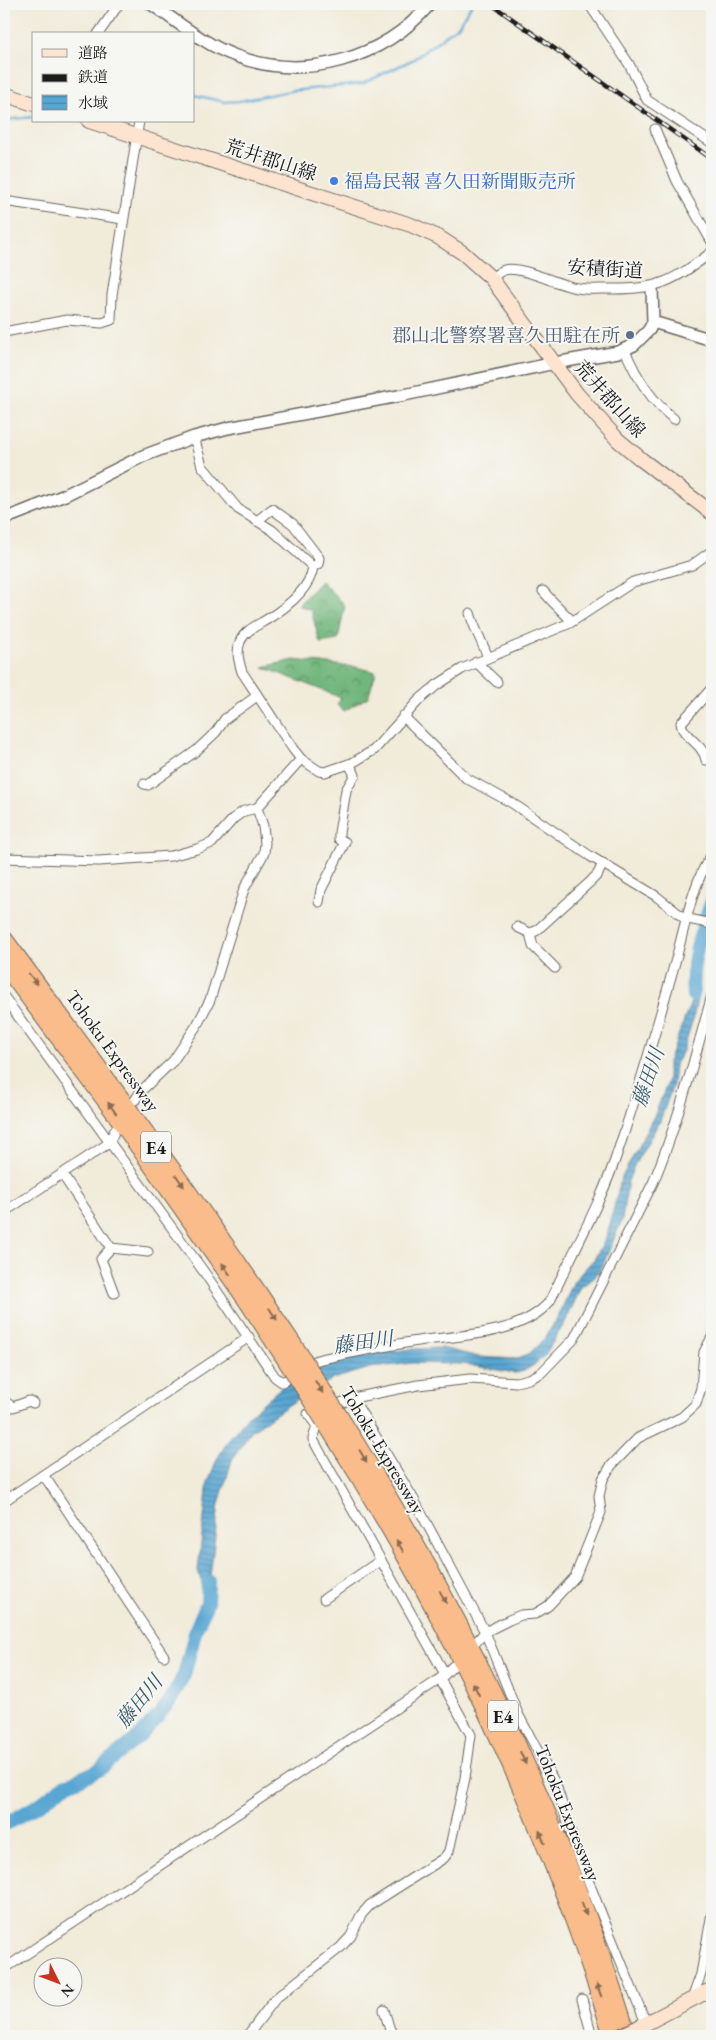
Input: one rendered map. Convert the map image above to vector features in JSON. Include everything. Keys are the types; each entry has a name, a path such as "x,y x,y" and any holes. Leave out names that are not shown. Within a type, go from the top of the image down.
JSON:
{"highway":[{"name":"Tohoku Expressway","path":"4,940 149,1137 238,1263 332,1419 421,1555 459,1625 512,1735 566,1861 609,1978 638,2029"},
{"name":"Tohoku Expressway","path":"4,963 115,1112 248,1301 297,1363"},
{"name":"Tohoku Expressway","path":"332,1419 448,1633 500,1740 555,1867 613,2036"}],"main road":[{"path":"4,94 32,103"},
{"name":"荒井郡山線","path":"92,122 411,225 438,237 463,253 491,278 577,394 618,440 712,513"},
{"path":"620,2036 638,2029 712,1989"}],"street":[{"path":"99,32 119,4"},
{"path":"151,4 192,32"},
{"path":"195,34 235,56 271,65 296,67 328,64 352,57 385,41 415,20 430,4"},
{"path":"589,4 629,64 647,100 712,143"},
{"path":"4,332 67,320 102,323 111,320 112,295 139,122"},
{"path":"655,130 677,181 712,242"},
{"path":"4,201 124,220"},
{"name":"安積街道","path":"491,278 504,270 518,270 556,283 578,288 635,290 652,288 671,280 712,252"},
{"path":"4,519 65,495 143,456 194,437 228,428 395,397 625,350 644,336 653,322 652,288"},
{"path":"653,322 712,340"},
{"path":"625,350 636,375 650,396 674,419"},
{"path":"194,437 202,466 238,509 272,530 314,567"},
{"path":"257,521 272,509 293,524 319,558 318,564 314,567 306,583 292,601 247,632 240,640 238,659 242,672 257,696 302,759 319,771 325,772 349,764 380,745 403,716 437,685 462,669 550,633 633,582 692,565 712,551"},
{"path":"544,590 552,602 572,621"},
{"path":"470,613 473,625 488,657"},
{"path":"476,662 497,682"},
{"path":"706,760 705,752 682,729 681,723 712,688"},
{"path":"144,784 148,785 196,751 216,732 225,719 257,696"},
{"path":"403,716 466,778 512,803 602,863 656,896 684,918 712,924"},
{"path":"4,858 99,861 172,856 197,849 212,843 234,818 244,811 257,808 302,759"},
{"path":"319,902 321,890 345,842 339,838 339,833 346,790 355,775 349,764"},
{"path":"135,1100 142,1090 174,1061 197,1025 210,1000 244,889 264,853 263,826 257,808"},
{"path":"4,997 109,1143 171,1225 275,1377 282,1382 320,1360 410,1342 489,1331 515,1324 532,1317 550,1301 619,1151 656,1033 699,881 712,855"},
{"path":"517,927 530,933 536,931 598,874 602,863"},
{"path":"530,933 533,946 555,968"},
{"path":"246,2036 276,1998 341,1947 351,1936 361,1915 370,1905 444,1858 449,1850 465,1778 470,1734 381,1560 313,1440 316,1426 308,1414 353,1399 390,1390 444,1381 470,1379 516,1382 529,1379 541,1373 574,1339 638,1214 661,1163 688,1081 712,995"},
{"path":"4,1212 109,1143 115,1130"},
{"path":"62,1174 111,1248"},
{"path":"111,1248 148,1252"},
{"path":"111,1248 101,1259 114,1293"},
{"path":"4,1501 249,1337"},
{"path":"477,1640 485,1632 509,1620 522,1615 535,1614 548,1606 575,1577 601,1512 602,1479 611,1466 638,1438 682,1417 696,1404 701,1388 704,1352 712,1337"},
{"path":"353,1399 413,1498 485,1632 518,1714 556,1785 638,2029"},
{"path":"4,1401 13,1407 28,1401 33,1403"},
{"path":"42,1475 164,1656"},
{"path":"324,1599 381,1560"},
{"path":"4,1968 442,1677 453,1666"},
{"path":"692,1999 701,1974 712,1913"},
{"path":"582,1999 592,2036"},
{"path":"384,2010 390,2030 396,2036"}],"green space":[{"path":"321,581 345,605 338,640 320,643 311,610 298,605"},
{"path":"294,660 356,667 376,672 368,697 344,711 337,704 342,698 263,667"}],"water":[{"path":"691,977 696,987 697,1000 693,1019 683,1051 675,1064 673,1085 660,1121 635,1164 628,1181 622,1220 603,1265 595,1277 581,1287 567,1319 545,1355 524,1371 515,1373 463,1364 412,1363 370,1368 333,1379 293,1402 251,1431 232,1460 219,1504 207,1601 198,1570 208,1482 217,1459 230,1438 249,1415 285,1384 322,1365 372,1354 410,1349 442,1348 479,1357 517,1359 529,1354 545,1338 559,1315 574,1281 595,1258 607,1235 621,1179 655,1114 665,1089 668,1079 668,1062 691,1002 688,984"}],"waterway":[{"path":"195,95 225,102 290,91 362,84 414,59 458,26 472,4"},
{"path":"4,120 32,117"},
{"name":"藤田川","path":"693,995 695,959 700,935 712,901"},
{"name":"藤田川","path":"4,1825 40,1804 64,1786 99,1770 140,1736 159,1715 170,1701 184,1675 196,1629 207,1603 208,1581"}],"railway":[{"path":"491,4 712,159"}],"place":[{"name":"福島民報 喜久田新聞販売所","path":"334,181"},
{"name":"郡山北警察署喜久田駐在所","path":"630,335"}]}
